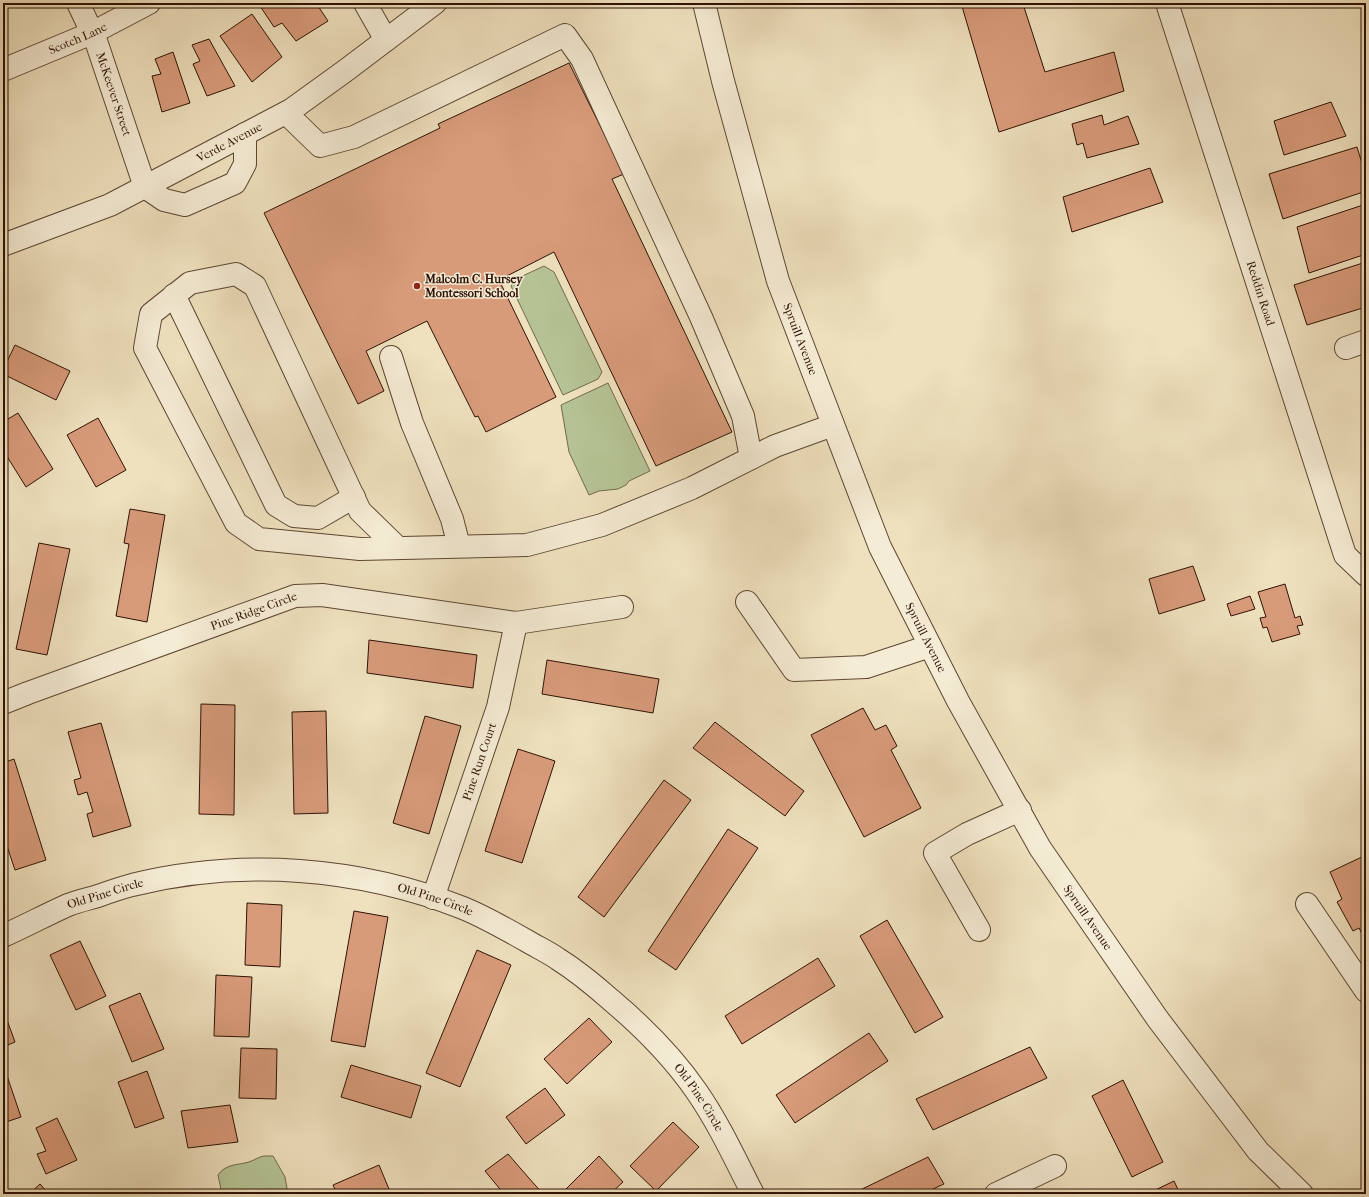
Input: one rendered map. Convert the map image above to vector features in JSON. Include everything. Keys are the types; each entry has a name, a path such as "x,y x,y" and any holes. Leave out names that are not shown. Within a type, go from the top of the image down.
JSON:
{"street":[{"name":"McKeever Street","path":"78,3 92,33 145,187"},
{"name":"Scotch Lane","path":"3,70 92,33 149,3"},
{"path":"365,3 386,40"},
{"name":"Verde Avenue","path":"3,244 110,205 286,113 345,72 435,3"},
{"name":"Spruill Avenue","path":"704,3 723,81 778,281 880,547 958,701 1040,848 1158,1018 1258,1151 1302,1194"},
{"name":"Reddin Road","path":"1167,3 1345,555 1366,575"},
{"path":"286,113 320,146 354,137 565,35 582,59 701,317 743,416 751,458"},
{"path":"145,187 164,200 185,205 235,183 245,164 245,134"},
{"path":"398,548 360,511 255,286 236,274 190,283 151,314 145,348 236,523 259,539 360,549 527,545 602,525 692,488 775,446 833,425"},
{"path":"174,295 276,505 294,516 318,518 354,498"},
{"path":"391,357 412,423 452,519 459,546"},
{"path":"281,541 288,512"},
{"name":"Pine Ridge Circle","path":"3,703 295,596 322,595 516,623 622,607"},
{"path":"747,602 794,670 866,667 930,646"},
{"name":"Pine Run Court","path":"433,898 498,707 516,623"},
{"path":"979,930 935,853 967,834 1020,810"},
{"name":"Old Pine Circle","path":"3,936 70,904 132,885 179,876 234,870 312,872 352,877 398,886 433,898 464,909 499,925 558,958 587,979 645,1030 674,1062 696,1092 719,1127 753,1194"},
{"path":"1307,904 1366,991"},
{"path":"996,1194 1055,1166"}],"green space":[{"path":"544,266 554,272 602,372 598,379 563,395 511,286 516,279"},
{"path":"608,383 650,471 629,481 626,485 618,489 599,491 589,495 569,452 561,405"},
{"path":"264,1156 273,1156 285,1177 288,1194 222,1194 218,1175 221,1171 228,1167 249,1162"}],"building":[{"path":"258,3 316,3 328,21 296,41 282,23 274,27"},
{"path":"961,3 1027,3 1023,4 1045,72 1114,52 1124,91 999,132"},
{"path":"252,14 282,57 252,82 220,36"},
{"path":"209,39 235,86 207,96 193,64 200,61 192,45"},
{"path":"173,52 190,103 162,112 152,76 161,74 155,59"},
{"path":"569,63 624,174 612,179 732,432 656,466 554,252 499,280 556,397 486,432 478,416 475,417 427,321 366,351 384,391 358,404 264,213 440,128 438,124"},
{"path":"1331,102 1346,136 1284,155 1274,121"},
{"path":"1102,115 1104,125 1128,116 1139,144 1087,158 1083,143 1077,145 1072,124"},
{"path":"1357,147 1366,176 1366,191 1283,219 1269,174"},
{"path":"1150,168 1163,202 1072,232 1063,197"},
{"path":"1366,204 1366,254 1309,273 1297,227"},
{"path":"1366,262 1366,307 1307,325 1294,285"},
{"path":"15,345 70,371 56,400 3,374 3,370"},
{"path":"18,413 53,469 26,487 3,450 3,422"},
{"path":"98,418 126,470 96,487 67,435"},
{"path":"130,509 165,515 147,622 116,616 129,544 124,543"},
{"path":"39,543 70,549 47,655 16,649"},
{"path":"1193,566 1205,600 1159,614 1149,579"},
{"path":"1285,584 1295,618 1300,616 1303,625 1297,626 1300,634 1272,642 1267,627 1263,628 1260,618 1266,617 1258,592"},
{"path":"1250,596 1255,609 1231,616 1227,604"},
{"path":"369,640 477,655 473,688 367,673"},
{"path":"547,660 659,679 653,713 542,694"},
{"path":"201,704 235,705 234,815 199,814"},
{"path":"863,708 875,730 886,725 897,746 891,750 921,808 864,837 811,735"},
{"path":"326,711 328,813 294,814 292,712"},
{"path":"425,716 461,726 429,834 393,823"},
{"path":"715,722 804,791 785,816 693,748"},
{"path":"101,723 131,826 93,837 87,814 93,812 87,792 78,795 74,780 81,778 68,732"},
{"path":"518,749 555,761 522,863 485,851"},
{"path":"14,759 46,860 15,870 3,834 3,763"},
{"path":"664,780 691,800 604,917 578,897"},
{"path":"728,829 758,848 676,970 648,951"},
{"path":"1366,855 1366,942 1359,928 1353,931 1337,902 1342,899 1330,872"},
{"path":"247,903 282,905 280,967 245,965"},
{"path":"354,911 388,917 365,1047 331,1041"},
{"path":"887,920 943,1017 915,1033 860,936"},
{"path":"80,941 106,996 76,1010 50,955"},
{"path":"477,950 511,965 460,1087 426,1073"},
{"path":"818,958 835,986 742,1044 725,1016"},
{"path":"216,975 252,977 249,1037 214,1036"},
{"path":"140,993 164,1049 132,1062 109,1006"},
{"path":"3,1009 15,1042 3,1047"},
{"path":"589,1018 612,1042 567,1084 544,1059"},
{"path":"869,1033 888,1061 795,1123 776,1095"},
{"path":"1030,1047 1047,1078 933,1130 916,1099"},
{"path":"241,1048 277,1049 276,1099 239,1098"},
{"path":"3,1064 21,1117 3,1123"},
{"path":"351,1065 421,1086 411,1118 341,1097"},
{"path":"147,1071 164,1118 135,1128 118,1082"},
{"path":"1123,1080 1163,1162 1132,1177 1092,1096"},
{"path":"545,1088 565,1115 526,1144 506,1117"},
{"path":"230,1105 238,1142 188,1148 181,1111"},
{"path":"57,1118 77,1160 46,1174 37,1154 46,1151 36,1128"},
{"path":"673,1122 699,1147 656,1191 630,1166"},
{"path":"508,1154 543,1194 504,1194 485,1171"},
{"path":"599,1156 623,1182 610,1194 571,1194 566,1189"},
{"path":"928,1157 944,1184 922,1194 852,1194"},
{"path":"379,1165 391,1194 337,1194 333,1185"},
{"path":"1174,1181 1180,1194 1147,1194"},
{"path":"40,1184 49,1194 29,1194"}],"place":[{"name":"Malcolm C. Hursey Montessori School","path":"417,286"}]}
